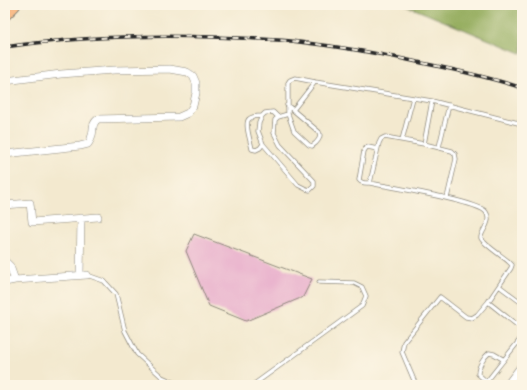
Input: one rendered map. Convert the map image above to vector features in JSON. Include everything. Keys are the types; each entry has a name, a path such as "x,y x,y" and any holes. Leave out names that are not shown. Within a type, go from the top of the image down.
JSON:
{"highway":[{"path":"5,14 14,5"}],"street":[{"path":"5,81 61,74 114,70 170,69 187,72 193,76 196,83 196,94 193,106 188,114 180,117 98,119 94,122 92,127 92,137 88,144 5,154"},
{"path":"5,206 30,203 32,222 98,217"},
{"path":"5,282 84,275 81,218"},
{"path":"5,261 10,266 15,280"},
{"path":"507,385 522,365"}],"lane":[{"path":"287,105 319,132 320,136 312,146 294,131 288,114 287,105 288,84 290,80 295,78 432,101 522,124"},
{"path":"293,110 315,82"},
{"path":"402,140 413,98"},
{"path":"424,144 432,101"},
{"path":"439,147 449,105"},
{"path":"263,144 260,148 252,150 247,129 247,122 252,117 262,116 265,113 273,112 278,116"},
{"path":"262,116 258,131 263,144 298,185 310,190 314,186 314,181 280,145 274,133 274,120 278,116 288,114"},
{"path":"370,184 377,149 382,139 385,137 424,144 452,151 455,154 456,159 447,198"},
{"path":"377,149 368,147 364,151 359,180 363,183 447,198 482,209 487,213 488,218 481,238 512,265 512,268 488,302 477,315 472,318 466,317 440,297 404,342 402,347 402,352 416,385"},
{"path":"84,275 104,281 116,294 125,331 137,354 162,377 180,385"},
{"path":"252,385 362,306 366,296 362,288 354,283 319,282"},
{"path":"499,286 522,303"},
{"path":"488,302 522,329"},
{"path":"504,360 494,354 490,353 486,355 478,374 486,383 504,360 522,336"}],"green space":[{"path":"405,5 522,5 522,53 521,53"}],"building":[{"path":"194,234 312,279 303,297 246,321 209,306 186,251"}],"railway":[{"path":"5,47 83,39 161,36 291,41 390,56 497,80 522,88"}]}
